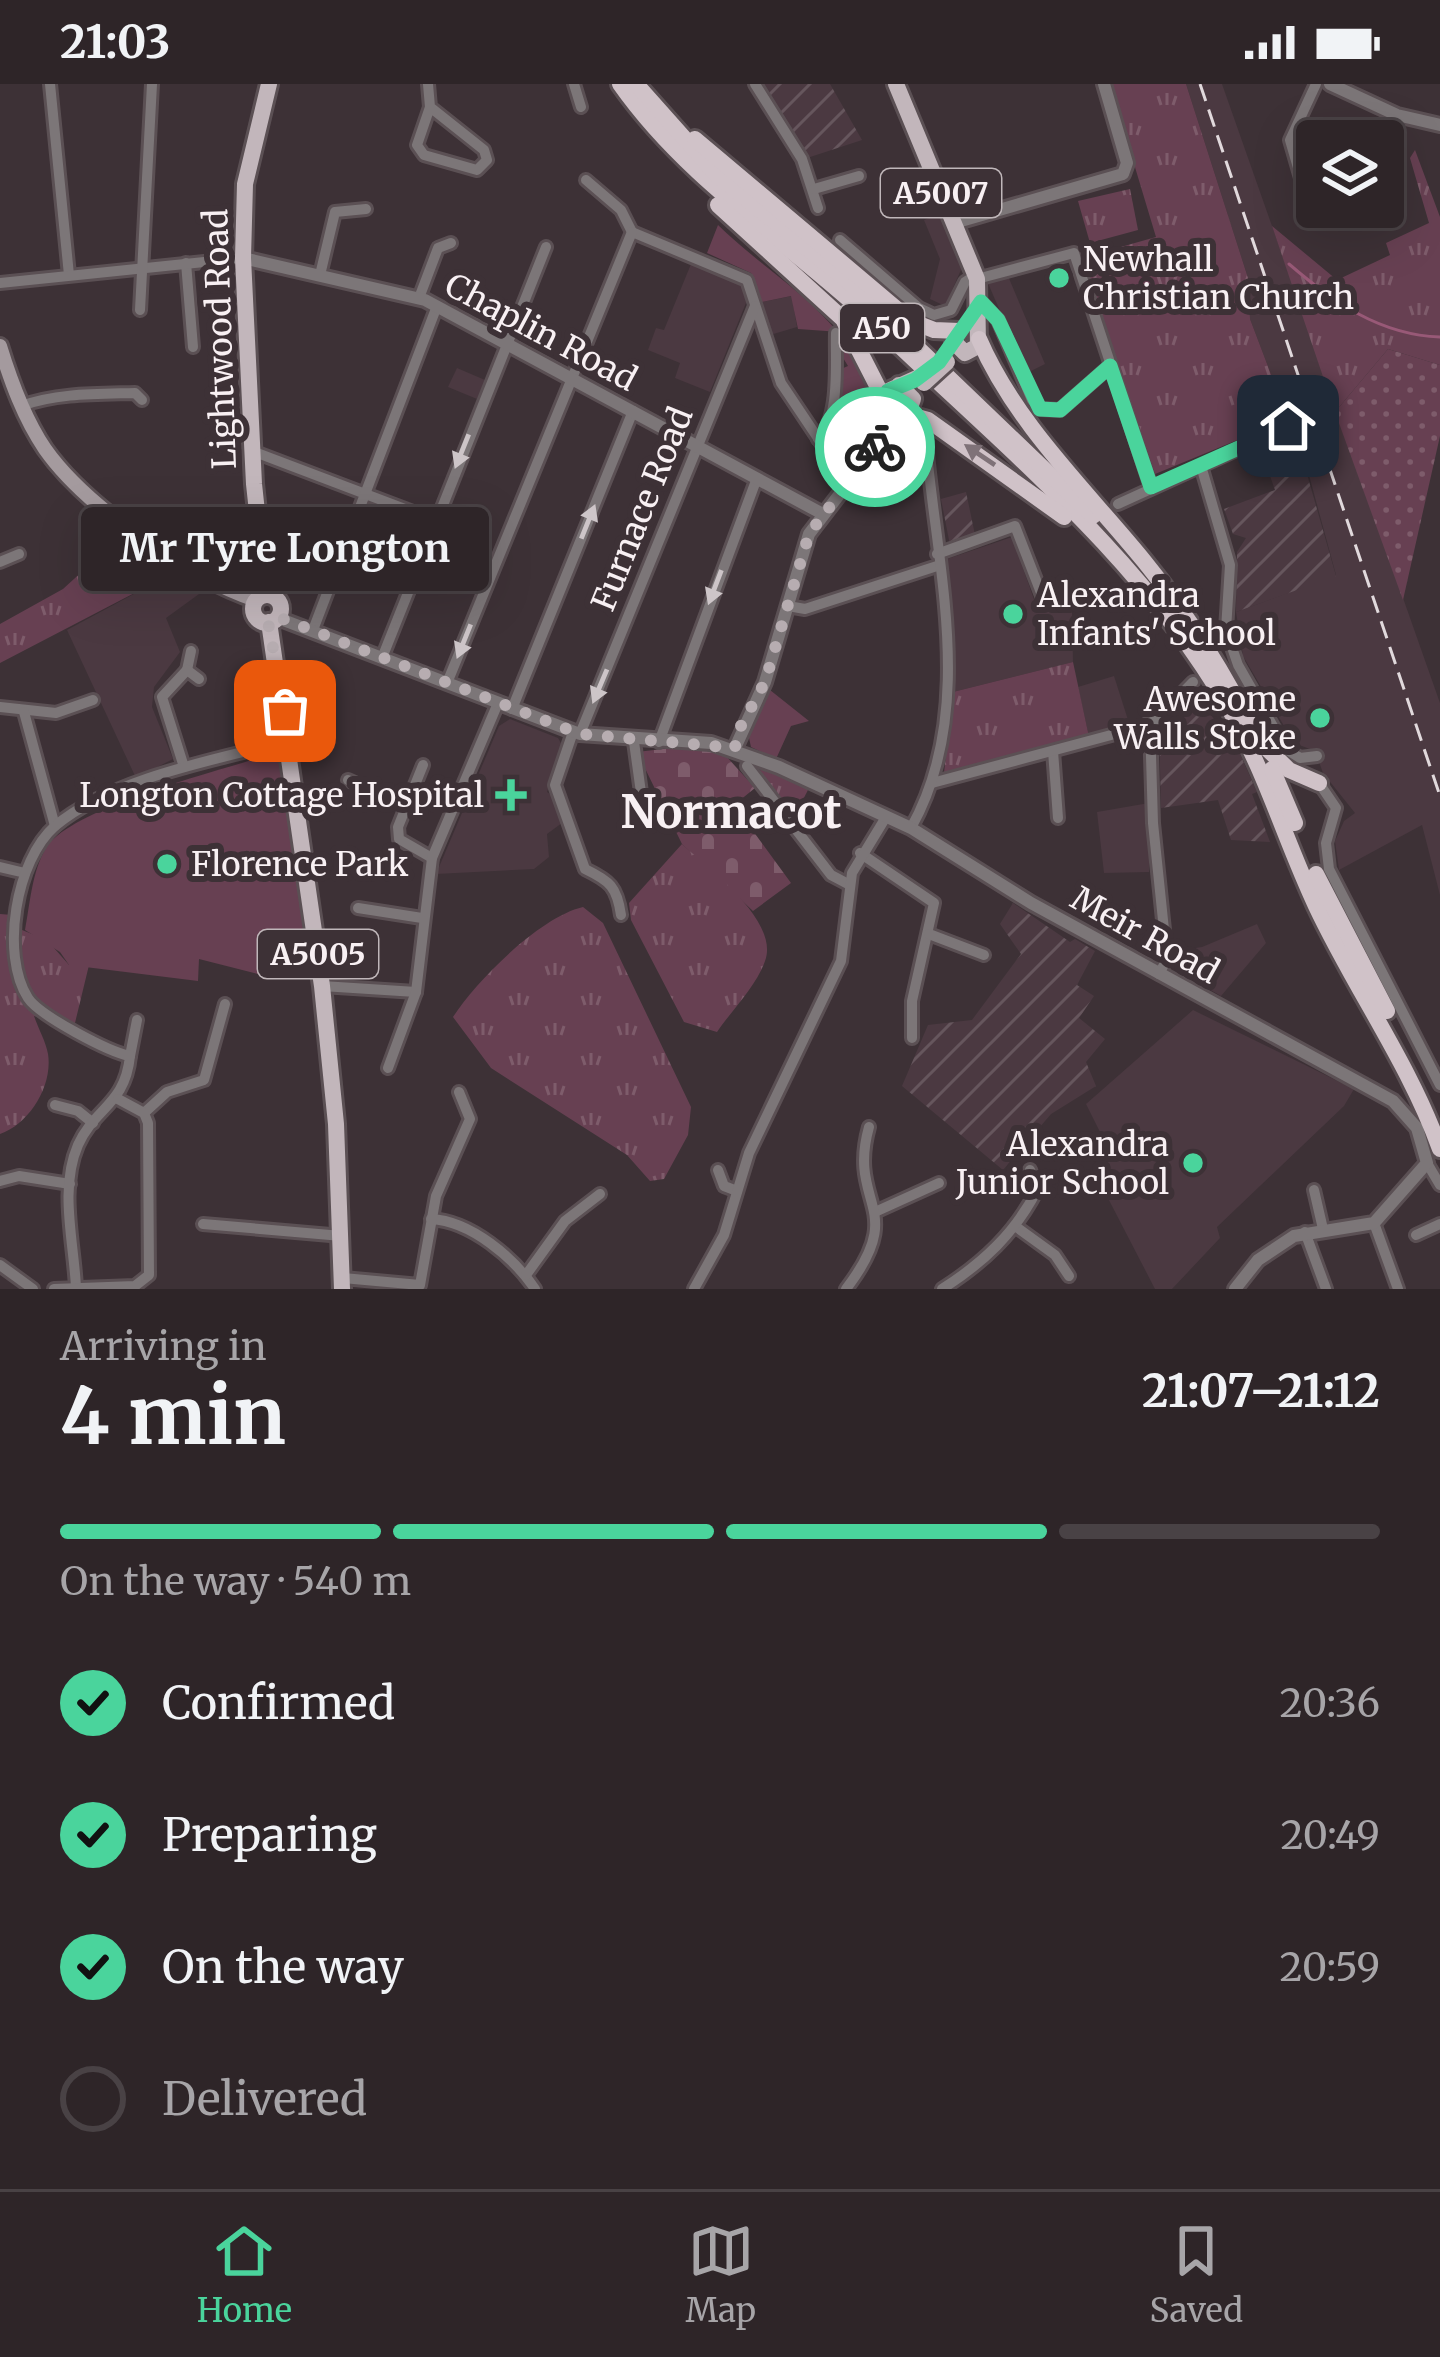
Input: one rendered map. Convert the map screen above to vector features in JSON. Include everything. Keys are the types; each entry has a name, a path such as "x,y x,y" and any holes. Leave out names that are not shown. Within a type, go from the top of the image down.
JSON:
{"highway":[{"name":"A50","path":"620,84 636,90 717,175 849,282 1135,557 1184,620 1258,740 1343,933 1440,1120"},
{"name":"A50","path":"636,90 713,188 880,326 1080,519 1137,581 1227,706 1268,786 1316,904 1415,1088 1433,1156"},
{"path":"636,90 802,224 911,321 955,346"},
{"path":"636,90 724,212 843,319 898,408 928,420 1010,476 1137,581"},
{"path":"978,338 1028,420 1149,568 1184,620"},
{"path":"1258,740 1288,770 1319,783"},
{"path":"1296,826 1297,791 1319,783"}],"main road":[{"name":"Lightwood Road","path":"261,597 243,258 245,184 268,84"},
{"name":"A5007","path":"896,84 976,277 978,338"},
{"path":"922,380 888,391 898,408 955,346 980,304"},
{"path":"955,346 976,349 978,338"},
{"path":"0,346 21,406 47,451 115,517 208,578 261,597"},
{"name":"A5005","path":"261,597 255,614 273,620 322,986 342,1284"}],"street":[{"path":"50,84 69,275"},
{"path":"140,310 152,84"},
{"path":"428,84 430,107 417,145 424,154 477,170 487,160 484,150 430,107"},
{"path":"574,84 581,107"},
{"path":"755,84 802,159 818,208"},
{"path":"954,223 1123,174 1127,163 1104,84"},
{"path":"1299,120 1316,84"},
{"path":"1337,86 1396,115 1440,125"},
{"path":"1296,127 1290,140 1296,155"},
{"path":"814,189 859,176"},
{"path":"593,181 621,210 632,232 743,276 781,383 846,480"},
{"path":"320,275 335,212 367,209"},
{"path":"447,682 632,232"},
{"path":"840,240 934,315 951,310 964,282 1074,253 1151,487"},
{"path":"418,298 438,248 452,243"},
{"path":"382,658 546,247"},
{"name":"Chaplin Road","path":"0,283 243,258 418,298 821,513"},
{"path":"187,263 194,347"},
{"path":"980,304 998,320 1040,409 1060,410 1110,366"},
{"path":"313,630 437,306"},
{"name":"Furnace Road","path":"621,915 618,892 609,880 585,869 557,793 577,733 755,306"},
{"path":"818,439 826,432 840,362 836,333"},
{"path":"21,406 45,397 103,394 135,393 142,400"},
{"path":"273,620 313,630 577,733 735,748 737,733 765,682 806,541 898,408"},
{"path":"512,709 632,411"},
{"path":"1118,504 1288,426"},
{"path":"252,451 434,520"},
{"path":"910,828 932,783 945,726 949,666 932,460"},
{"path":"1201,466 1231,565 1226,630 1234,654 1286,749 1300,758 1317,756"},
{"path":"659,742 757,478"},
{"path":"788,606 805,609 1015,526 1045,604"},
{"path":"0,562 16,558"},
{"path":"184,767 162,697 187,670 191,651"},
{"path":"187,670 199,679"},
{"path":"932,783 1150,723 1193,682"},
{"path":"0,707 24,712 77,709 94,700"},
{"path":"387,1061 416,992 432,858 498,704"},
{"path":"24,712 55,826"},
{"path":"1150,723 1153,823 1167,959 1160,974"},
{"path":"130,1056 102,1047 27,998 15,962 14,930 25,873 37,845 55,826 184,767 288,741"},
{"path":"634,742 643,807"},
{"name":"Meir Road","path":"735,748 910,828 1160,974 1381,1093 1417,1128 1433,1156"},
{"path":"1053,751 1056,812"},
{"path":"747,766 831,875 850,885"},
{"path":"418,770 399,839 432,858"},
{"path":"1319,783 1336,808 1326,852 1335,880 1440,1085"},
{"path":"354,785 406,806"},
{"path":"694,1289 724,1235 736,1191 841,961 850,885 860,853 886,817"},
{"path":"860,853 932,900 908,1032"},
{"path":"0,867 25,873"},
{"path":"364,906 422,918"},
{"path":"929,934 968,954 984,955"},
{"path":"322,986 416,992"},
{"path":"144,1113 167,1092 204,1080 220,1010"},
{"path":"76,1288 70,1184 81,1138 118,1099 137,1020"},
{"path":"342,1284 421,1287 431,1219 470,1119 459,1092"},
{"path":"53,1289 135,1286 149,1275 148,1123 144,1113 118,1099"},
{"path":"59,1109 93,1123"},
{"path":"846,1289 873,1255 878,1236 860,1161 869,1127"},
{"path":"1433,1156 1440,1185"},
{"path":"1242,1286 1269,1250 1305,1232 1374,1223 1433,1156"},
{"path":"942,1289 998,1248 1015,1226 1037,1190 1030,1170"},
{"path":"0,1181 19,1176 70,1184"},
{"path":"716,1176 736,1191"},
{"path":"875,1212 939,1183"},
{"path":"1314,1190 1323,1229"},
{"path":"526,1275 565,1221 600,1194"},
{"path":"431,1219 470,1231 526,1275 535,1289"},
{"path":"1374,1223 1398,1289"},
{"path":"203,1224 342,1236"},
{"path":"1416,1235 1440,1225"},
{"path":"1015,1226 1055,1255 1070,1276"},
{"path":"1305,1232 1326,1289"},
{"path":"0,1264 33,1289"}],"shaded area":[{"path":"760,84 830,84 862,140 810,157"},
{"path":"1186,84 1222,84 1440,703 1440,895 1422,825 1339,870 1335,841 1344,821 1355,813 1323,773 1315,751 1294,743 1243,656 1236,612 1336,575 1296,427 1286,414 1250,319 1248,278"},
{"path":"942,213 964,263 945,306 930,299 940,259 924,220"},
{"path":"691,264 743,286 748,298 710,392 675,378 680,363 648,350 656,328 664,330"},
{"path":"1008,276 1045,364 1027,373 987,281"},
{"path":"792,296 797,327 770,335 762,302"},
{"path":"457,368 485,380 477,399 448,387"},
{"path":"1295,432 1336,576 1236,612 1237,552 1246,538 1233,534 1224,509 1275,490 1260,447"},
{"path":"966,492 975,535 950,545 941,499"},
{"name":"Alexandra Infants' School","path":"1012,537 1036,605 1072,612 1073,662 953,692 953,617 944,560"},
{"path":"169,575 199,594 166,618 180,652 154,687 152,707 173,759 136,778 67,630"},
{"path":"1114,676 1129,723 1089,737 1078,687"},
{"path":"1193,691 1240,754 1257,792 1252,794 1270,842 1231,840 1218,800 1161,808 1159,725"},
{"name":"Longton Cottage Hospital","path":"510,719 558,738 564,748 547,792 557,798 566,820 547,834 549,857 534,869 436,874 499,726"},
{"path":"1149,803 1149,872 1104,873 1097,812"},
{"path":"1013,903 1070,942 1075,939 1095,951 1077,985 1094,996 1079,1018 1105,1039 1086,1062 1096,1086 1051,1114 1003,1170 902,1086 928,1025 972,1020 1021,954 1000,924"},
{"path":"1257,924 1266,943 1221,996 1181,973 1176,951 1202,947"},
{"name":"Alexandra Junior School","path":"1193,1010 1354,1089 1344,1106 1217,1227 1220,1238 1172,1289 1155,1289 1097,1177 1108,1148 1086,1104"}],"green space":[{"path":"1110,84 1186,84 1248,278 1250,319 1286,414 1293,417 1155,474 1082,258 1156,237"},
{"path":"1415,150 1440,217 1440,365 1388,349 1335,412 1272,226 1337,280 1390,255 1386,243 1429,223 1410,158"},
{"path":"1130,189 1138,230 1090,243 1078,201"},
{"path":"718,225 837,332 798,329 791,296 762,302 751,273 707,253"},
{"path":"840,336 863,374 872,403 837,403 841,369 848,366 840,353"},
{"path":"1388,349 1440,365 1440,436 1403,600 1335,412"},
{"path":"838,408 873,408 869,442 853,425 833,426"},
{"path":"119,538 169,575 0,663 0,624 63,589"},
{"path":"1073,662 1089,737 944,773 953,692"},
{"path":"770,690 809,721 791,726 776,759 751,747 747,729"},
{"path":"688,746 726,756 755,788 734,805 791,883 753,911 682,844 637,752"},
{"name":"Florence Park","path":"281,752 309,975 277,979 199,959 198,981 69,965 60,952 25,930 38,867 46,848 61,833 154,790"},
{"path":"763,767 809,788 793,819 758,773"},
{"path":"682,844 739,896 767,945 756,979 717,1032 684,1022 631,920 629,903"},
{"path":"583,907 603,923 691,1107 688,1135 664,1179 650,1181 627,1155 491,1068 453,1017 477,986 529,936"},
{"path":"0,914 12,915 17,928 47,940 69,965 89,965 74,1027 34,1016 48,1054 47,1079 29,1113 0,1134"}],"waterway":[{"path":"1289,264 1358,314 1397,330 1440,337"}],"railway":[{"path":"1200,84 1440,796"}],"way so far":[{"path":"285,711 268,622 278,617 580,734 634,742 691,740 735,748 741,724 765,682 809,534 831,498 875,447"}],"place":[{"name":"Newhall Christian Church","path":"1059,278"},
{"name":"Alexandra Infants' School","path":"1013,614"},
{"name":"Mr Tyre Longton","path":"285,711"},
{"name":"Awesome Walls Stoke","path":"1320,718"},
{"name":"Longton Cottage Hospital","path":"511,795"},
{"name":"Florence Park","path":"167,864"},
{"name":"Alexandra Junior School","path":"1193,1163"}],"district":[{"name":"Normacot","path":"731,812"}],"route":[{"path":"875,447 888,391 915,380 939,362 981,302 998,320 1040,409 1060,410 1110,366 1151,487 1288,426"}]}
